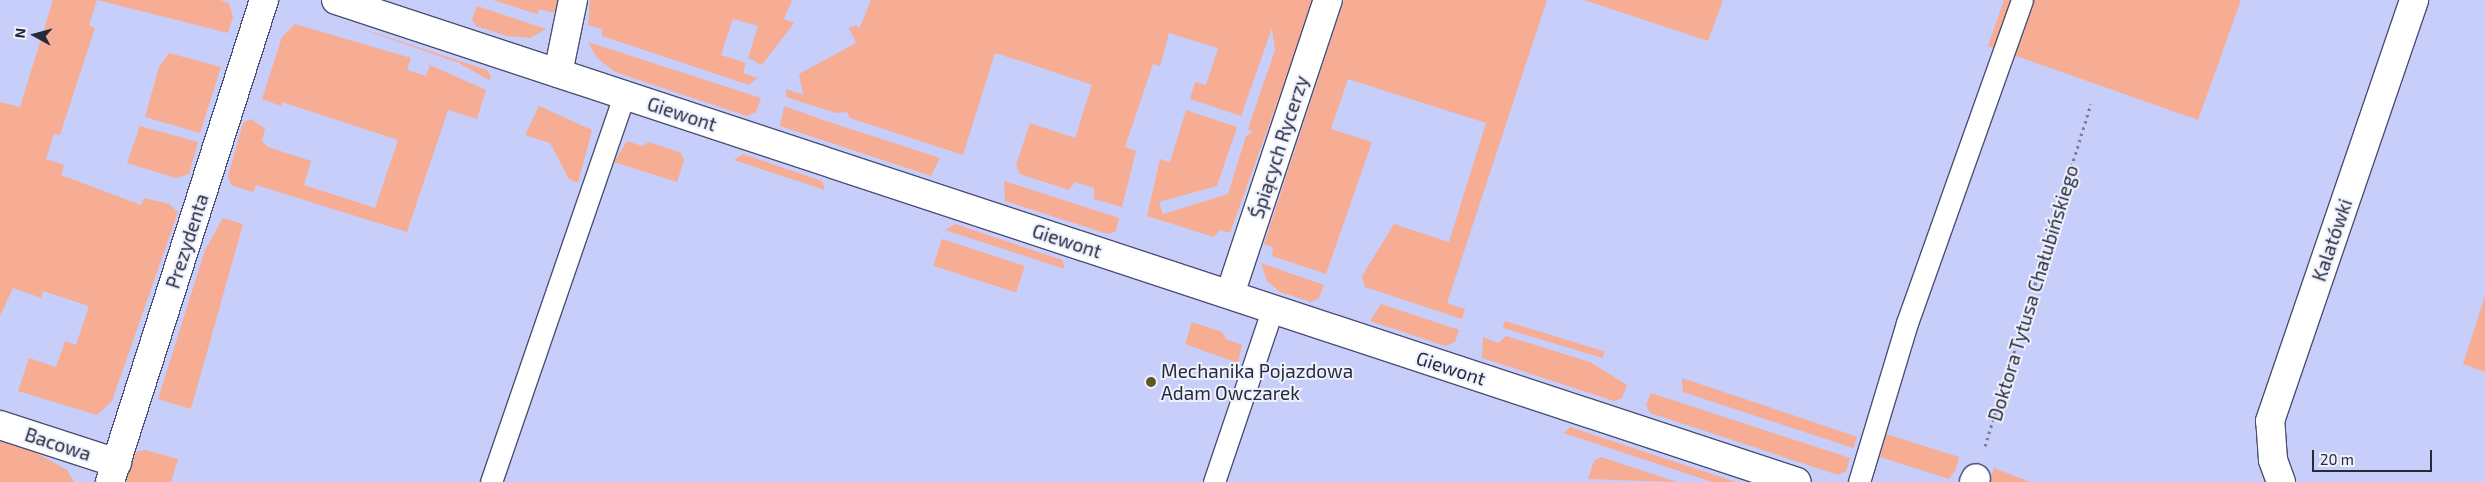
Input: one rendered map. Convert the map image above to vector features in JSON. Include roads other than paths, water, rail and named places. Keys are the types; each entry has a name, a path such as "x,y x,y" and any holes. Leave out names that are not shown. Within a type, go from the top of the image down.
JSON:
{"street":[{"name":"Prezydenta","path":"114,472 264,0"},
{"name":"Giewont","path":"336,0 1797,482"},
{"path":"558,73 573,0"},
{"name":"Śpiących Rycerzy","path":"1230,294 1328,0"},
{"name":"Kalatówki","path":"2281,482 2273,460 2270,421 2414,0"},
{"name":"Bacowa","path":"0,425 114,472"}],"lane":[{"path":"1859,482 1907,323 2022,0"},
{"path":"491,482 624,95"},
{"path":"1214,482 1273,308"}],"place":[{"name":"Mechanika Pojazdowa Adam Owczarek","path":"1151,382"}]}
